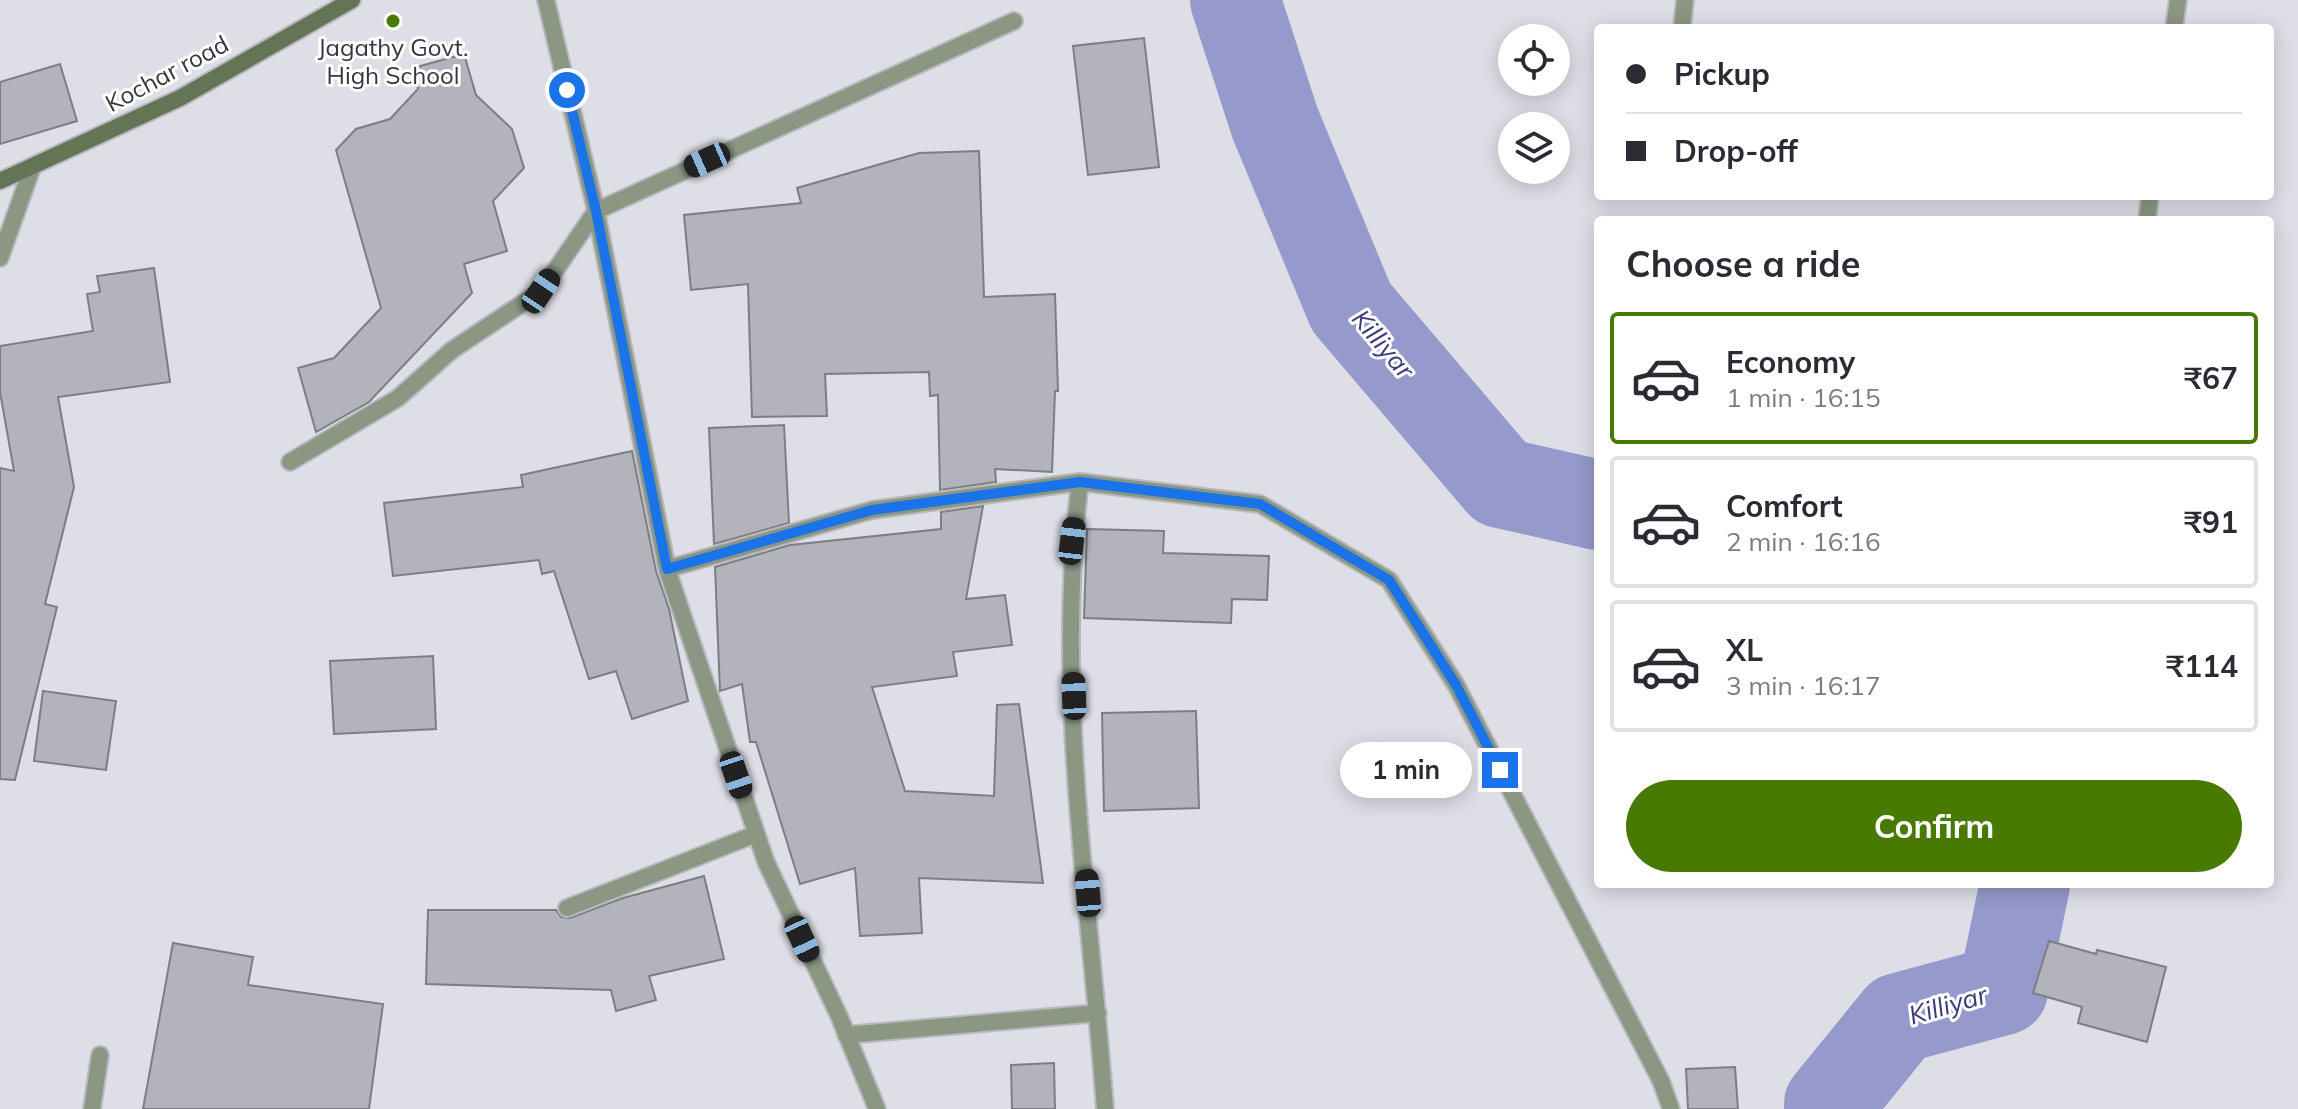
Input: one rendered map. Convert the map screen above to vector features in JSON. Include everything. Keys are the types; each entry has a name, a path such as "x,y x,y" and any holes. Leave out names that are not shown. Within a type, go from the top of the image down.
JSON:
{"street":[{"name":"Kochar road","path":"0,181 180,98 352,0"},
{"path":"546,0 596,211 667,569 756,834 877,1109"},
{"path":"1682,24 1685,0"},
{"path":"2175,24 2178,0"},
{"path":"290,462 398,398 452,350 541,291 596,211 1014,21"},
{"path":"0,258 32,168"},
{"path":"667,569 872,510 1080,482 1260,504 1389,580 1456,685 1661,1081 1671,1109"},
{"path":"1080,482 1070,583 1077,780 1105,1109"},
{"path":"567,908 756,834"},
{"path":"846,1035 1098,1013"},
{"path":"92,1109 100,1055"}],"building":[{"path":"1144,38 1159,167 1088,175 1073,46"},
{"path":"464,54 476,95 512,129 524,168 493,201 507,251 464,264 472,293 369,402 316,432 298,368 334,358 381,308 336,150 356,129 390,119 418,89 413,68"},
{"path":"60,64 77,121 0,144 0,82"},
{"path":"979,151 984,297 1055,294 1058,391 1055,391 1052,472 995,469 996,482 940,490 938,395 930,396 929,372 825,374 827,416 752,417 748,284 691,290 684,215 801,203 797,188 919,153"},
{"path":"154,268 170,382 58,397 74,487 45,604 57,607 15,780 0,779 0,468 14,471 0,392 0,346 93,331 87,294 100,292 97,276"},
{"path":"784,425 789,523 714,544 709,428"},
{"path":"632,451 656,571 669,609 688,701 632,719 616,671 589,679 554,571 542,574 539,560 393,576 384,503 523,487 521,475"},
{"path":"983,506 966,599 1005,595 1012,645 953,652 957,676 872,687 905,791 994,796 997,705 1019,704 1043,883 919,878 922,933 860,936 855,868 800,884 756,742 750,742 742,684 720,691 715,567 790,545 941,529 941,512"},
{"path":"1087,529 1164,531 1163,553 1269,556 1267,600 1232,599 1231,623 1084,618"},
{"path":"433,656 436,729 334,734 330,661"},
{"path":"43,691 116,701 106,770 34,761"},
{"path":"1196,711 1199,808 1104,811 1102,713"},
{"path":"704,876 724,959 649,976 656,1000 616,1011 611,990 426,984 428,910 556,910 561,917 570,918 623,898"},
{"path":"2049,941 2096,954 2097,950 2166,967 2147,1042 2078,1023 2082,1007 2033,993"},
{"path":"173,943 253,957 248,985 383,1004 369,1109 143,1109"},
{"path":"1054,1063 1055,1109 1012,1109 1011,1065"},
{"path":"1735,1067 1738,1109 1688,1109 1686,1069"}],"waterway":[{"name":"Killiyar","path":"1235,0 1275,123 1351,307 1501,483 1594,504"},
{"name":"Killiyar","path":"1829,1109 1829,1104 1899,1018 2003,990 2024,888"}],"place":[{"name":"Jagathy Govt. High School","path":"393,21"}],"route":[{"path":"567,90 596,211 667,569 872,510 1080,482 1260,504 1389,580 1456,685 1500,770"}]}
